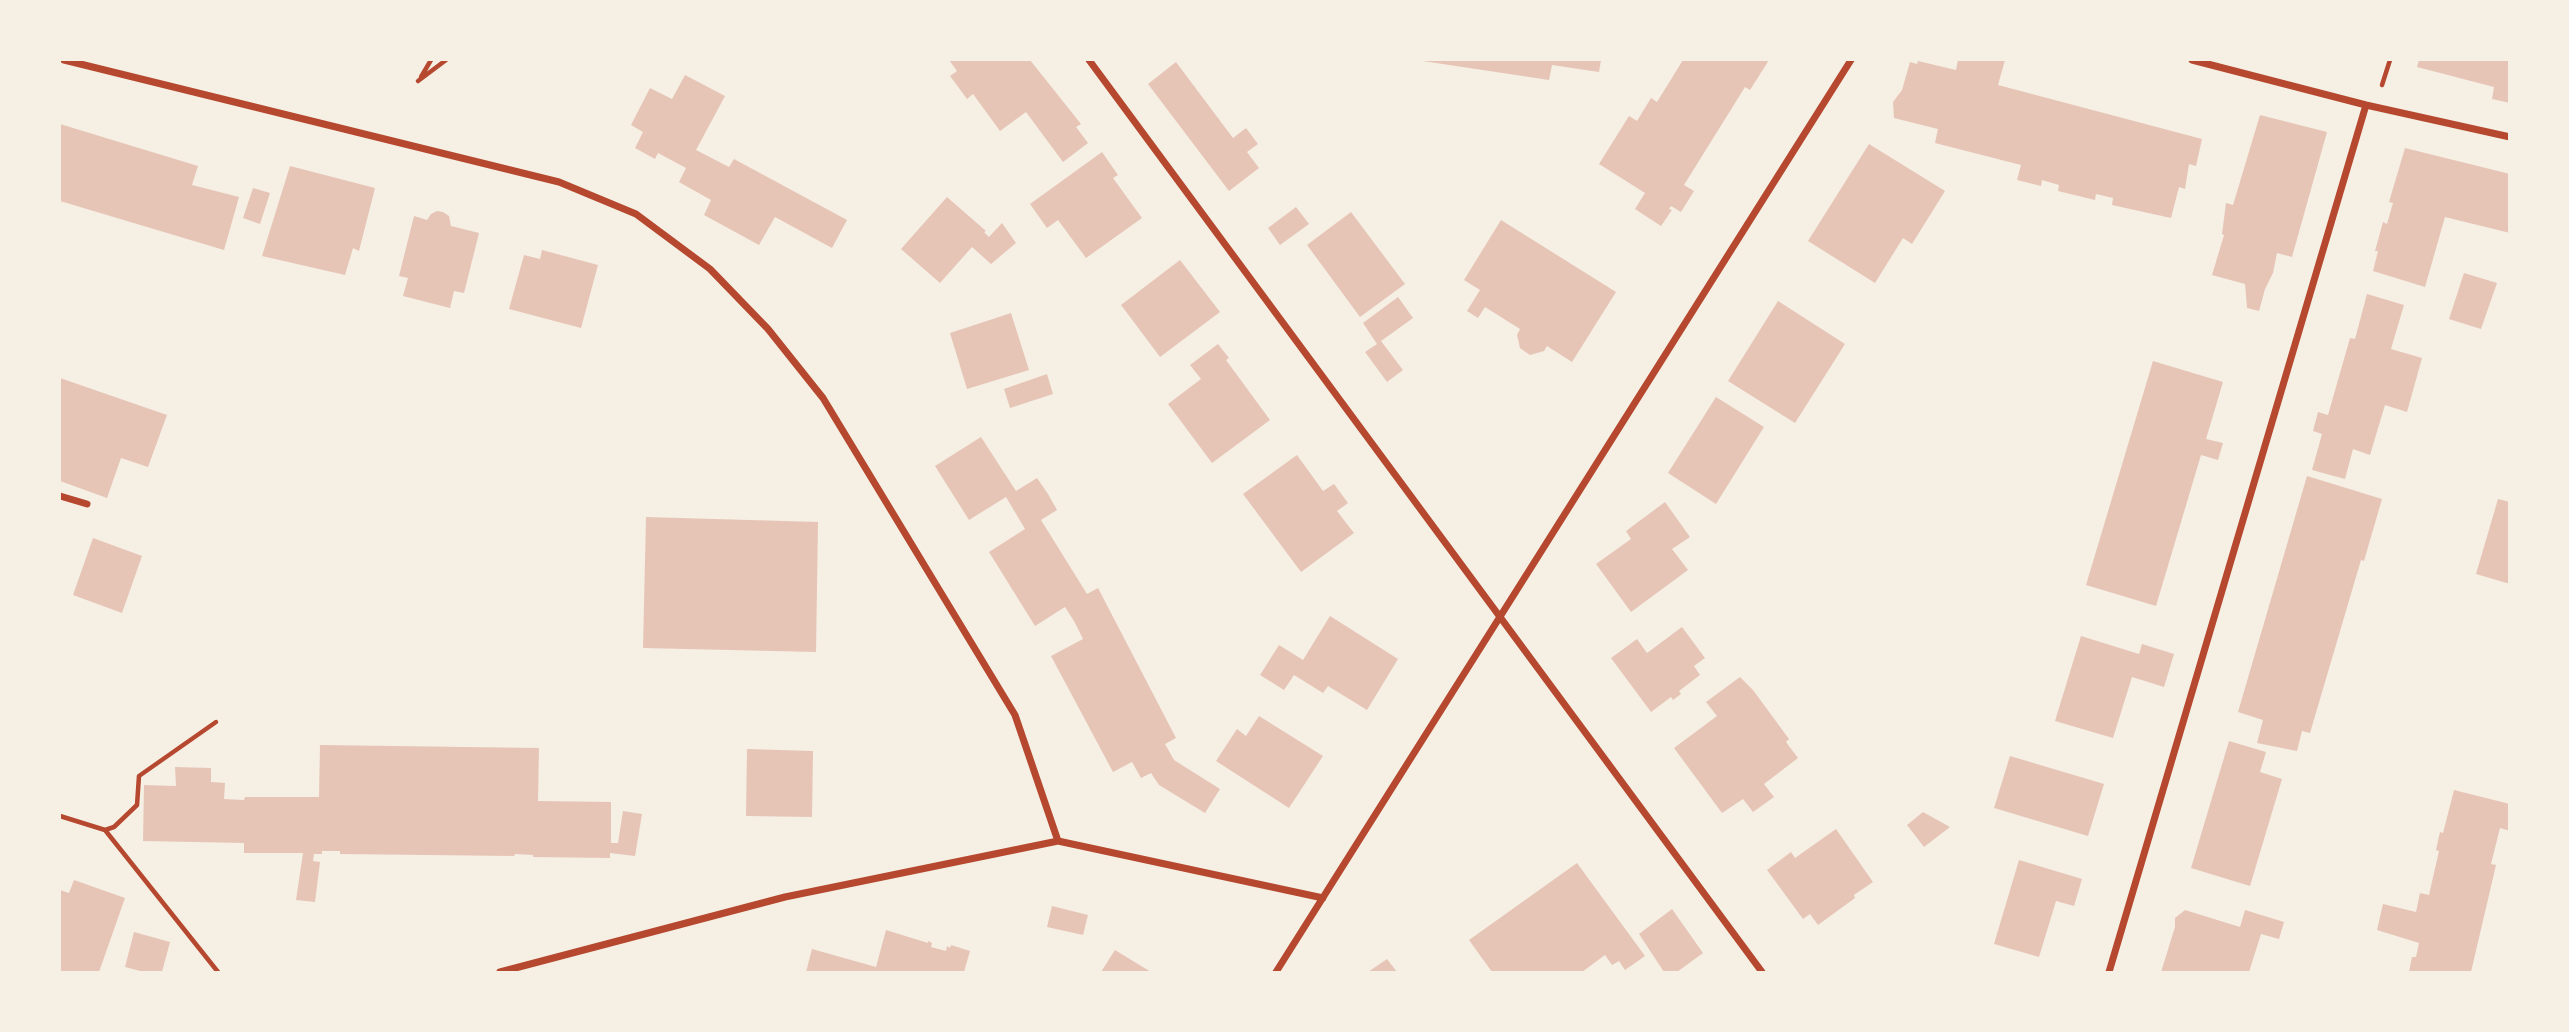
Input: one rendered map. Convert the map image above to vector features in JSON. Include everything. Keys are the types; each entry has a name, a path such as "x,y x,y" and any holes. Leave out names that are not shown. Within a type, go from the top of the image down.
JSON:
{"street":[{"path":"64,60 559,182 636,214 710,269 768,329 830,410 1014,715 1058,841"},
{"path":"1088,60 1762,972"},
{"path":"1276,972 1851,60"},
{"path":"2192,60 2366,105 2510,137"},
{"path":"2109,972 2366,105"},
{"path":"60,496 87,504"},
{"path":"500,972 785,897 1058,841 1322,898"}],"path":[{"path":"431,60 418,81 446,60"},
{"path":"105,830 114,827 137,805 139,776 216,722"},
{"path":"60,816 105,830 218,972"}],"building":[{"path":"949,60 1030,60 1081,124 1076,127 1088,143 1063,162 1026,112 1000,131 973,94 967,99 950,76 957,71"},
{"path":"1416,60 1601,60 1599,72 1552,65 1549,80"},
{"path":"1683,60 1769,60 1750,90 1745,87 1684,185 1694,191 1681,212 1671,206 1669,209 1672,210 1661,226 1635,209 1645,193 1599,164 1629,116 1637,121 1651,98 1657,102"},
{"path":"1958,60 2005,60 1998,85 2202,139 2196,166 2189,164 2185,189 2179,187 2171,218 2112,205 2113,198 2096,194 2095,200 2058,191 2059,185 2042,180 2041,186 2017,180 2021,165 1935,143 1938,129 1894,118 1893,102 1902,90 1910,62 1917,64 1918,61 1956,70"},
{"path":"2419,60 2510,60 2510,103 2492,99 2494,87 2417,67"},
{"path":"1176,62 1233,138 1246,128 1258,144 1247,152 1259,168 1229,191 1148,84"},
{"path":"685,75 725,96 696,150 729,167 734,159 847,220 832,248 775,217 759,245 704,215 711,200 679,182 686,168 658,153 655,159 635,148 643,132 631,125 650,88 672,99"},
{"path":"2260,115 2327,132 2292,257 2277,253 2273,273 2259,311 2247,308 2245,284 2212,275 2224,235 2226,203 2233,205"},
{"path":"60,124 198,166 192,185 239,197 224,250 60,201"},
{"path":"1869,144 1945,191 1912,244 1903,238 1875,283 1808,241"},
{"path":"2405,148 2510,174 2510,233 2445,217 2425,287 2373,271 2378,251 2375,251 2383,222 2387,224 2393,203 2389,202"},
{"path":"1102,152 1118,175 1113,178 1142,218 1086,258 1058,220 1047,228 1030,204"},
{"path":"290,166 375,188 359,251 353,248 345,275 262,256"},
{"path":"253,188 270,193 260,224 243,218"},
{"path":"947,197 986,231 984,232 989,237 1002,223 1016,243 991,264 972,247 940,283 901,249"},
{"path":"1296,207 1309,224 1280,245 1268,228"},
{"path":"437,211 449,216 451,226 479,233 464,293 454,291 450,308 403,296 408,278 399,276 414,216 427,220"},
{"path":"1351,212 1405,284 1360,317 1307,245"},
{"path":"1501,220 1616,292 1572,362 1547,346 1544,351 1530,355 1520,348 1517,335 1520,329 1485,307 1478,318 1467,311 1480,290 1464,280"},
{"path":"542,250 598,265 581,328 509,309 524,255 540,259"},
{"path":"1180,260 1220,312 1160,357 1121,305"},
{"path":"2464,273 2497,283 2481,329 2449,319"},
{"path":"2367,294 2404,305 2391,349 2422,358 2407,412 2385,405 2370,455 2353,449 2345,479 2312,470 2322,434 2313,431 2318,412 2328,415 2350,338 2355,339"},
{"path":"1398,297 1413,318 1381,341 1403,370 1387,382 1365,352 1377,344 1363,323"},
{"path":"1778,301 1845,344 1795,423 1728,381"},
{"path":"1011,313 1029,370 967,389 950,333"},
{"path":"1218,344 1229,358 1226,360 1270,420 1212,463 1168,404 1201,379 1190,365"},
{"path":"2153,361 2223,382 2206,439 2223,443 2218,460 2201,455 2156,606 2086,585"},
{"path":"1047,374 1053,394 1010,408 1004,389"},
{"path":"60,378 167,415 148,467 121,458 107,498 60,481"},
{"path":"1716,397 1764,427 1716,504 1668,473"},
{"path":"981,437 1016,491 1037,478 1048,494 1057,510 1041,520 1087,594 1098,588 1176,738 1165,744 1174,760 1220,789 1205,813 1159,785 1151,773 1141,778 1132,762 1113,772 1051,656 1083,639 1074,621 1065,607 1035,626 989,552 1025,529 1006,497 969,520 935,466"},
{"path":"1297,455 1323,491 1334,484 1348,503 1337,511 1354,533 1301,572 1243,494"},
{"path":"2307,476 2382,499 2364,561 2361,560 2310,733 2302,731 2297,751 2257,743 2263,720 2238,712"},
{"path":"2498,499 2510,502 2510,584 2476,574"},
{"path":"1665,502 1690,537 1672,549 1688,570 1631,612 1596,564 1631,539 1626,531"},
{"path":"646,517 818,522 816,652 643,648"},
{"path":"93,538 142,556 122,613 73,595"},
{"path":"1330,616 1398,659 1367,710 1328,686 1323,693 1294,675 1284,690 1260,675 1279,645 1303,660"},
{"path":"1682,627 1705,658 1694,666 1700,675 1679,691 1681,694 1673,700 1671,697 1651,712 1611,658 1637,639 1647,653"},
{"path":"2081,636 2139,654 2142,644 2174,654 2164,687 2132,677 2113,738 2055,721"},
{"path":"1740,677 1753,690 1789,739 1786,742 1798,758 1764,784 1774,797 1753,812 1743,799 1722,813 1674,748 1717,716 1706,702"},
{"path":"1259,716 1323,756 1289,808 1216,761 1237,729 1246,736"},
{"path":"2229,741 2266,752 2260,772 2282,779 2250,886 2191,868"},
{"path":"320,745 539,748 538,801 611,802 611,843 618,843 623,811 642,814 635,856 610,853 610,858 533,857 515,854 340,854 340,851 322,851 322,854 314,854 313,861 320,862 315,902 296,900 303,853 244,853 244,843 143,841 144,785 176,786 175,767 211,768 211,782 225,783 224,799 319,797"},
{"path":"747,749 813,751 812,817 746,816"},
{"path":"2010,756 2104,784 2088,836 1994,808"},
{"path":"2454,790 2510,804 2510,831 2500,828 2491,864 2496,865 2471,972 2409,972 2419,943 2377,930 2383,904 2416,912 2420,893 2429,895 2439,851 2436,850 2440,832 2443,833"},
{"path":"1923,812 1950,827 1924,847 1907,825"},
{"path":"1836,829 1873,882 1818,925 1810,914 1803,919 1767,870 1791,852 1795,858"},
{"path":"2019,860 2082,879 2074,906 2056,901 2039,957 1994,944"},
{"path":"1577,863 1645,956 1625,970 1619,961 1612,965 1605,955 1582,972 1492,972 1469,940"},
{"path":"74,880 125,898 99,972 60,972 60,890 69,893"},
{"path":"1052,906 1088,915 1083,935 1047,927"},
{"path":"1672,909 1703,953 1677,972 1664,972 1639,934"},
{"path":"2185,910 2240,927 2245,910 2284,922 2279,939 2261,934 2249,972 2161,972 2175,927 2175,918"},
{"path":"886,930 928,941 932,943 931,947 946,951 947,946 950,948 951,945 970,951 964,972 806,972 812,949 876,967"},
{"path":"134,932 170,942 162,972 144,972 125,967"},
{"path":"1115,950 1151,972 1101,972"},
{"path":"1387,959 1397,972 1368,972"}]}
